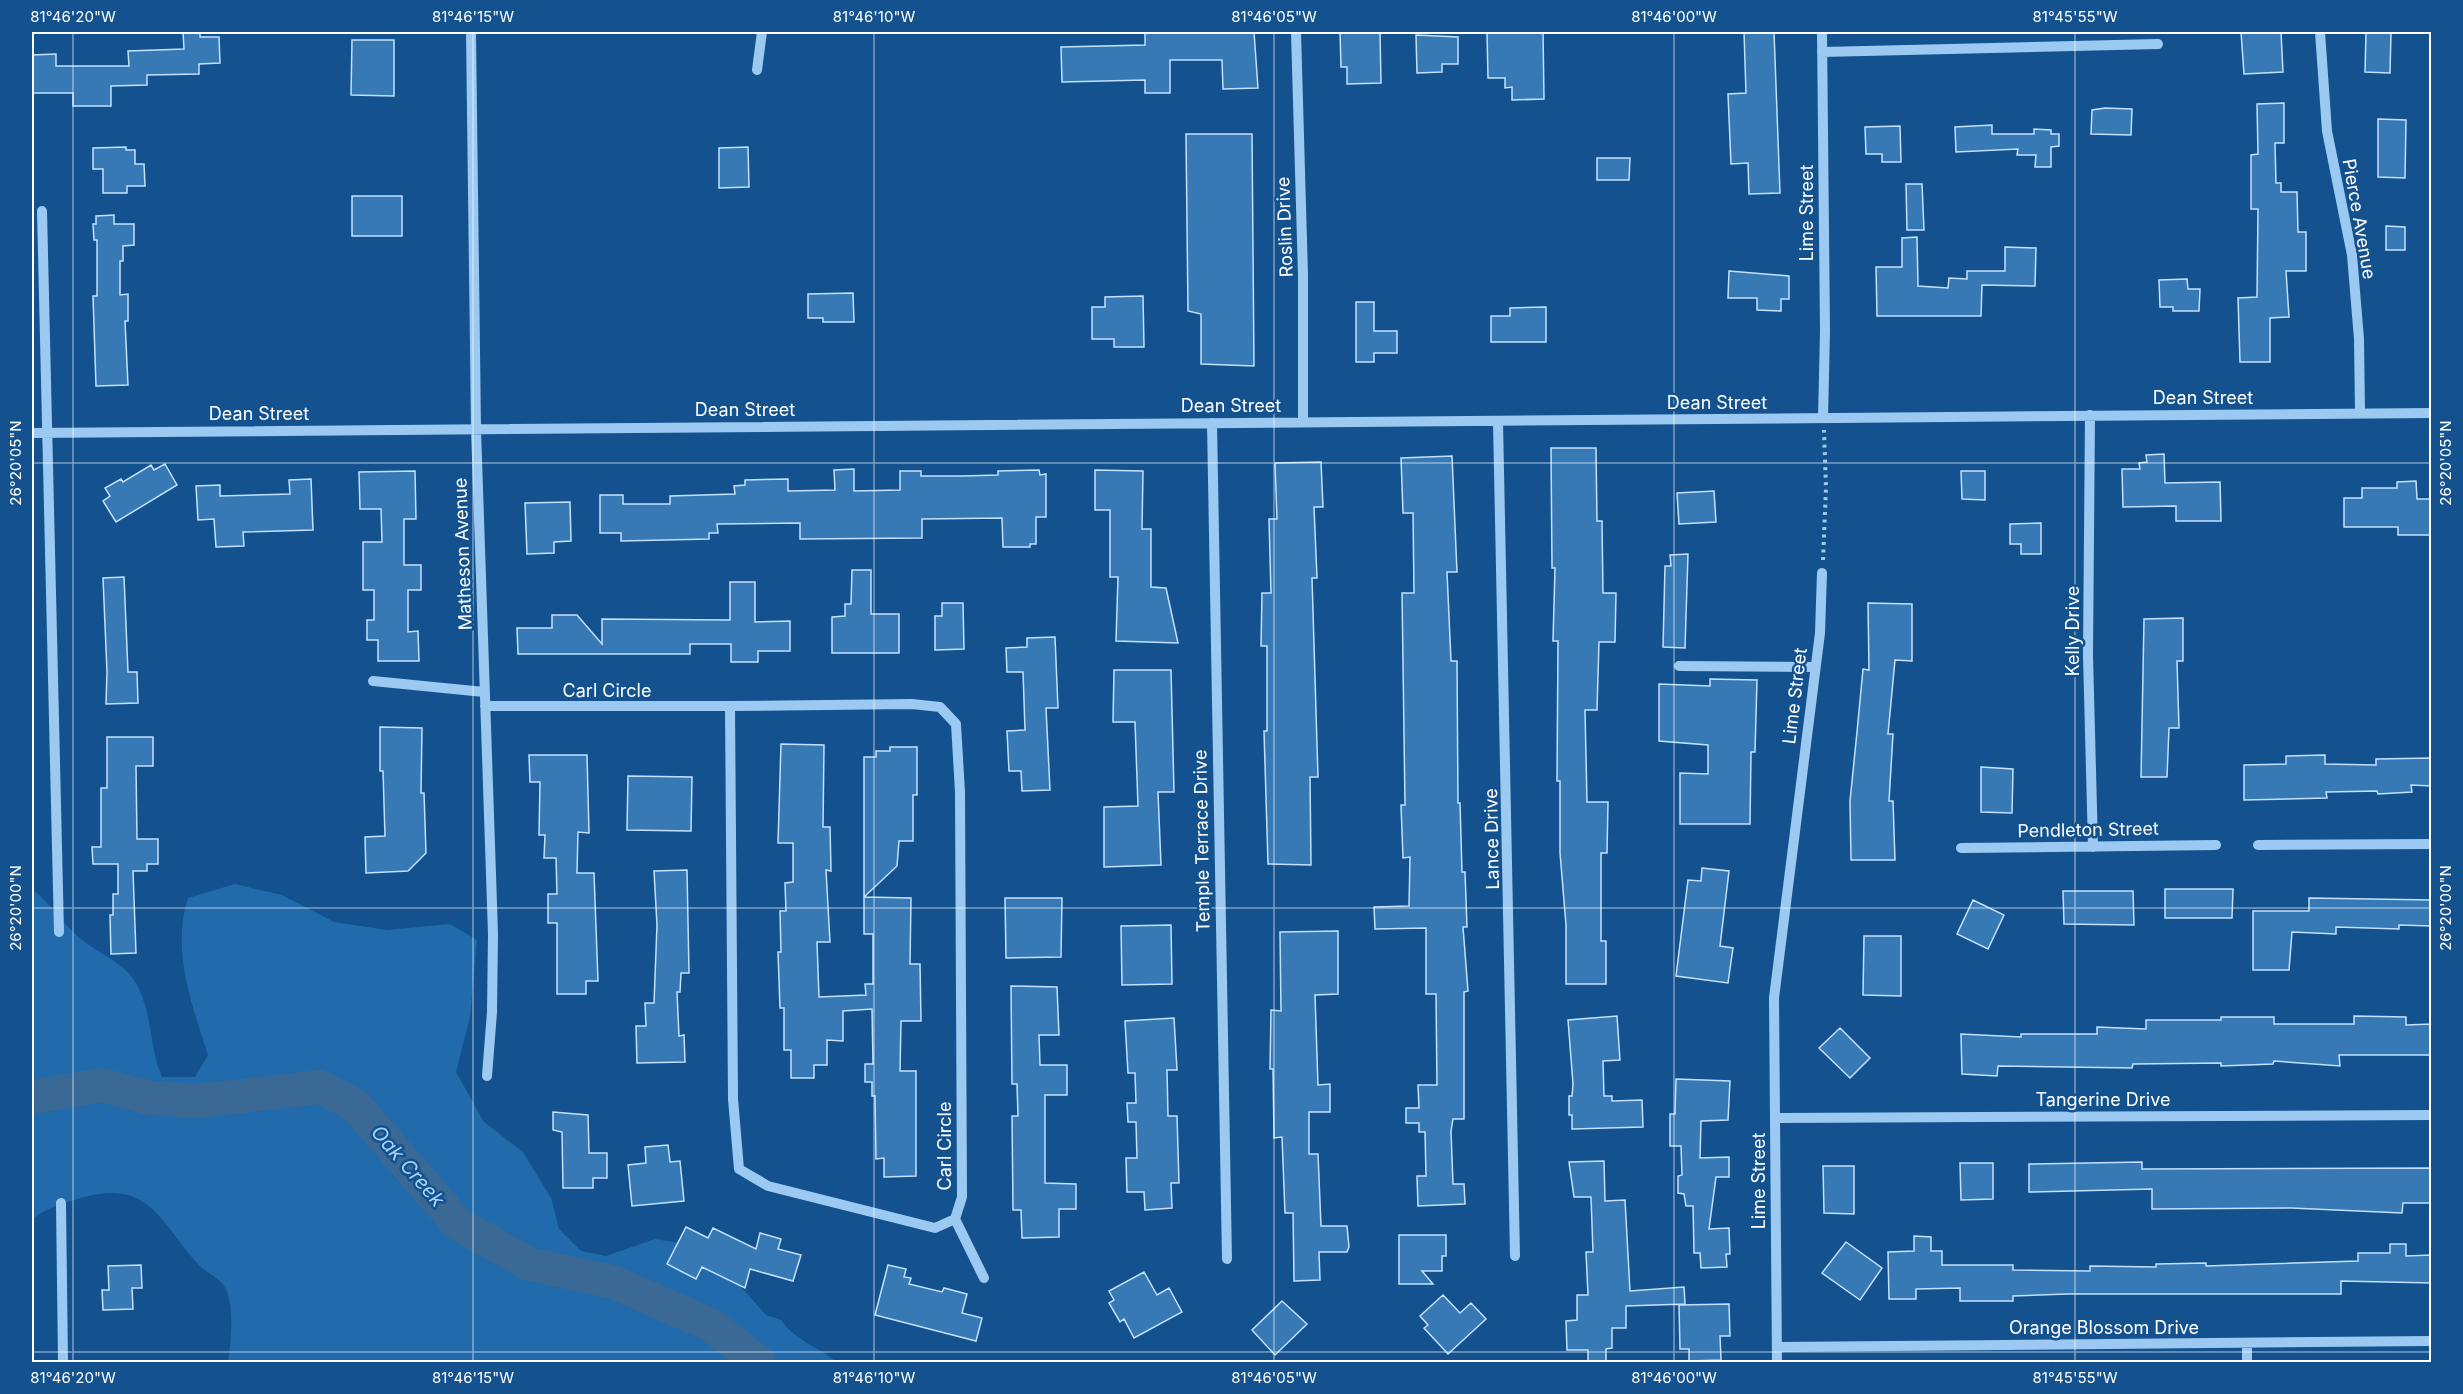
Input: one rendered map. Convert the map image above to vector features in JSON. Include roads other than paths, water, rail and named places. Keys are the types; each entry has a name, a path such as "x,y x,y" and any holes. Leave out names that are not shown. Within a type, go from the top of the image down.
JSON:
{"street":[{"name":"Matheson Avenue","path":"471,32 476,429 493,934 492,1012 487,1076"},
{"path":"757,70 762,32"},
{"name":"Roslin Drive","path":"1296,32 1303,275 1303,422"},
{"name":"Lime Street","path":"1822,32 1825,331 1823,418"},
{"name":"Pierce Avenue","path":"2320,32 2327,131 2352,255 2359,339 2360,413"},
{"path":"1822,52 2158,44"},
{"path":"42,211 59,932"},
{"name":"Dean Street","path":"32,433 2432,412"},
{"name":"Kelly Drive","path":"2090,415 2088,655 2093,847"},
{"name":"Lance Drive","path":"1498,421 1515,1256"},
{"name":"Temple Terrace Drive","path":"1212,423 1227,1259"},
{"name":"Lime Street","path":"1777,1362 1774,998 1815,667 1822,573"},
{"path":"1679,666 1815,667"},
{"path":"373,681 484,692"},
{"name":"Carl Circle","path":"484,706 912,704 940,707 957,724 960,792 962,1197 955,1219"},
{"path":"730,706 733,1099 739,1169 768,1186 925,1225 935,1227 955,1219 984,1278"},
{"path":"2258,844 2432,843"},
{"name":"Pendleton Street","path":"1961,848 2216,844"},
{"name":"Tangerine Drive","path":"1775,1118 2432,1115"},
{"path":"61,1203 63,1362"},
{"name":"Orange Blossom Drive","path":"1777,1347 2432,1341"},
{"path":"2247,1343 2247,1362"}],"waterway":[{"name":"Oak Creek","path":"32,1097 102,1085 149,1098 198,1101 320,1087 355,1105 458,1224 529,1264 613,1282 711,1325 758,1362"}]}
